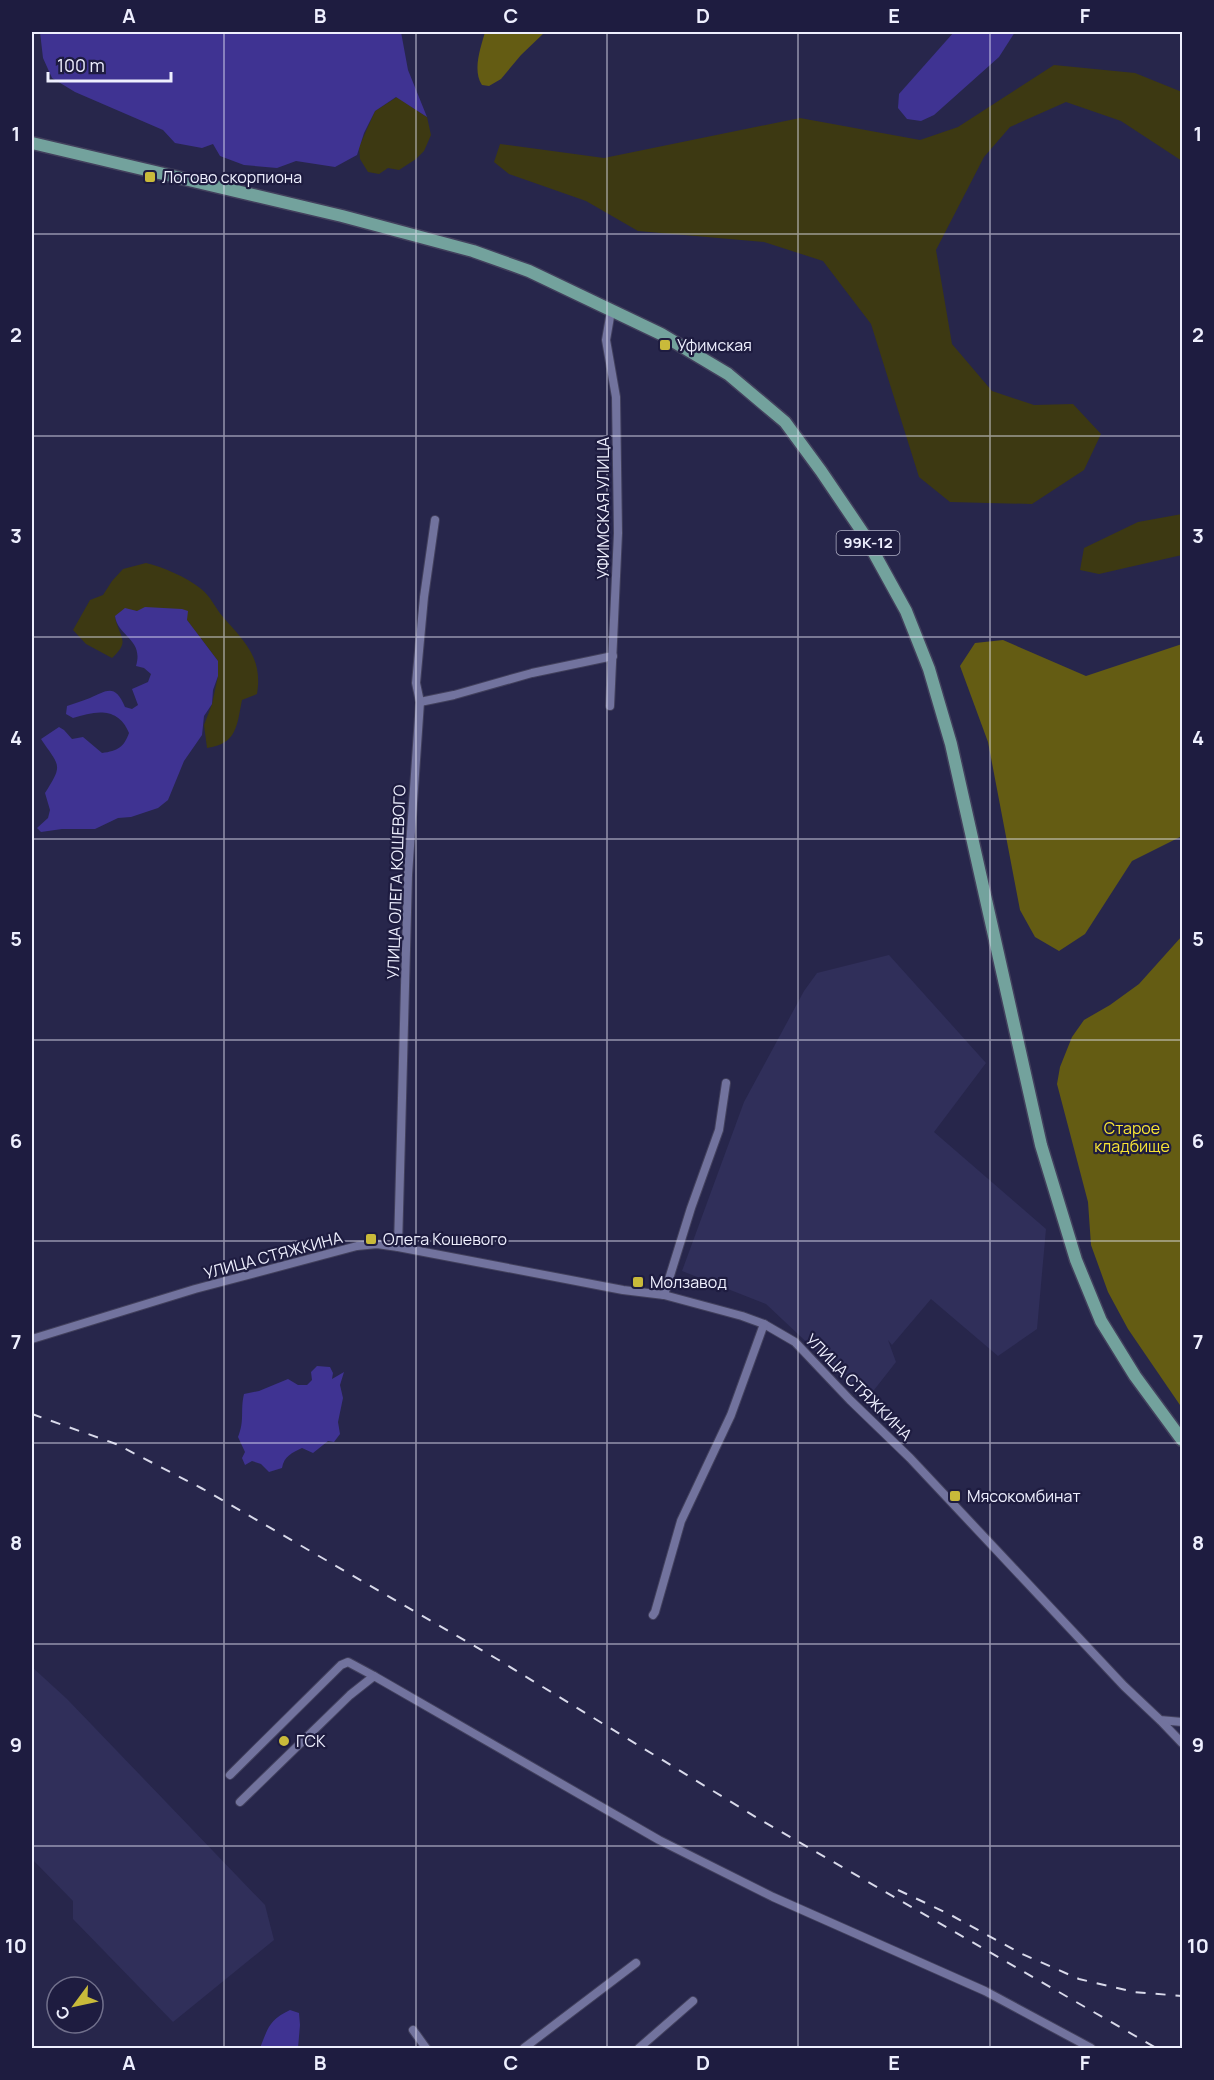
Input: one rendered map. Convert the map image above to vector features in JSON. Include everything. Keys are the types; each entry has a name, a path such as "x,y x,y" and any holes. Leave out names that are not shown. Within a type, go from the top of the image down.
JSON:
{"main road":[{"name":"99К-12","path":"32,143 342,216 473,251 529,271 661,334 728,374 785,422 862,533 906,611 929,669 951,744 1041,1145 1076,1260 1101,1321 1135,1376 1182,1440"}],"street":[{"name":"УФИМСКАЯ УЛИЦА","path":"610,706 618,533 616,397 606,340 611,311"},
{"name":"УЛИЦА ОЛЕГА КОШЕВОГО","path":"398,1247 408,875 420,702 416,682 424,597 435,520"},
{"path":"420,702 532,673 613,656"},
{"path":"664,1295 687,1218 719,1130 726,1083"},
{"name":"УЛИЦА СТЯЖКИНА","path":"32,1339 195,1289 357,1246 377,1244 623,1290 664,1295 742,1316 764,1324 795,1342 910,1458 1124,1686 1182,1743"},
{"path":"653,1615 670,1566 681,1521 731,1415 764,1324"},
{"path":"230,1775 341,1665 348,1662 659,1840 773,1897 985,1991 1091,2049"},
{"path":"240,1802 350,1695 374,1676"},
{"path":"1160,1720 1182,1722"},
{"path":"524,2049 636,1963"},
{"path":"639,2049 693,2001"},
{"path":"412,2031 426,2049"}],"shaded area":[{"path":"40,32 401,32 408,70 427,117 396,97 375,111 364,133 357,155 335,167 296,161 277,168 244,165 220,156 213,144 202,148 175,143 163,130 75,92 52,78 43,58"},
{"path":"954,32 1015,32 999,57 934,115 921,121 907,119 898,108 899,94"},
{"path":"1054,65 1135,73 1182,92 1182,161 1121,121 1066,102 1010,127 984,157 936,250 952,344 992,391 1034,405 1073,404 1101,434 1084,470 1032,504 950,502 919,477 871,324 823,261 764,242 638,231 586,201 509,174 494,162 500,144 604,158 800,118 920,140 958,127"},
{"path":"397,97 427,117 431,135 424,151 399,170 388,168 379,174 368,172 360,159 359,147 375,111"},
{"path":"1182,514 1182,555 1099,574 1080,570 1084,548 1138,522"},
{"path":"146,563 181,576 204,591 245,643 255,660 257,694 242,700 234,732 230,738 217,746 207,748 204,725 212,704 218,676 218,661 187,620 182,609 137,611 125,609 115,616 123,642 112,658 86,644 73,630 90,600 103,595 123,569"},
{"path":"145,607 188,611 187,620 218,661 218,676 213,690 212,704 204,716 202,735 184,761 168,800 158,808 131,817 118,818 95,829 62,829 41,832 37,828 48,818 50,810 45,793 55,776 57,765 41,739 59,727 72,739 83,737 102,753 112,751 125,742 129,733 119,718 97,713 73,718 66,714 67,706 106,691 118,695 125,707 132,709 138,705 132,689 148,682 151,674 144,668 136,666 137,650 117,623 115,616 125,608 137,611"},
{"path":"889,955 986,1063 934,1132 1046,1229 1037,1329 998,1356 931,1299 892,1345 888,1340 896,1362 867,1399 766,1304 682,1271 744,1102 804,991 817,973"},
{"path":"317,1366 330,1367 333,1373 332,1379 344,1372 340,1385 343,1398 338,1422 340,1434 334,1442 328,1441 313,1453 302,1448 292,1453 282,1468 269,1472 261,1464 252,1461 245,1465 242,1458 245,1452 238,1437 244,1394 259,1391 288,1379 298,1385 307,1385 312,1380 311,1372"},
{"path":"32,1667 67,1699 265,1905 274,1940 173,2022 73,1919 73,1901 32,1859"},
{"path":"290,2010 299,2013 298,2048 260,2048 270,2025"}],"green space":[{"path":"485,32 545,32 521,55 501,79 489,86 482,85 478,72 478,58"},
{"path":"1003,640 1086,676 1182,644 1182,836 1132,861 1085,934 1059,951 1035,937 1020,910 988,742 960,666 975,643"},
{"name":"Старое кладбище","path":"1182,936 1182,1408 1128,1329 1108,1292 1091,1245 1088,1202 1057,1084 1060,1067 1072,1037 1084,1020 1139,984"}],"railway":[{"path":"32,1414 116,1444 203,1489 497,1659 759,1819 1156,2048"},
{"path":"898,1890 949,1914 1020,1953 1079,1979 1134,1992 1182,1996"}],"place":[{"name":"Логово скорпиона","path":"150,177"},
{"name":"Уфимская","path":"665,345"},
{"name":"Олега Кошевого","path":"371,1239"},
{"name":"Молзавод","path":"638,1282"},
{"name":"Мясокомбинат","path":"955,1496"},
{"name":"ГСК","path":"284,1741"}]}
